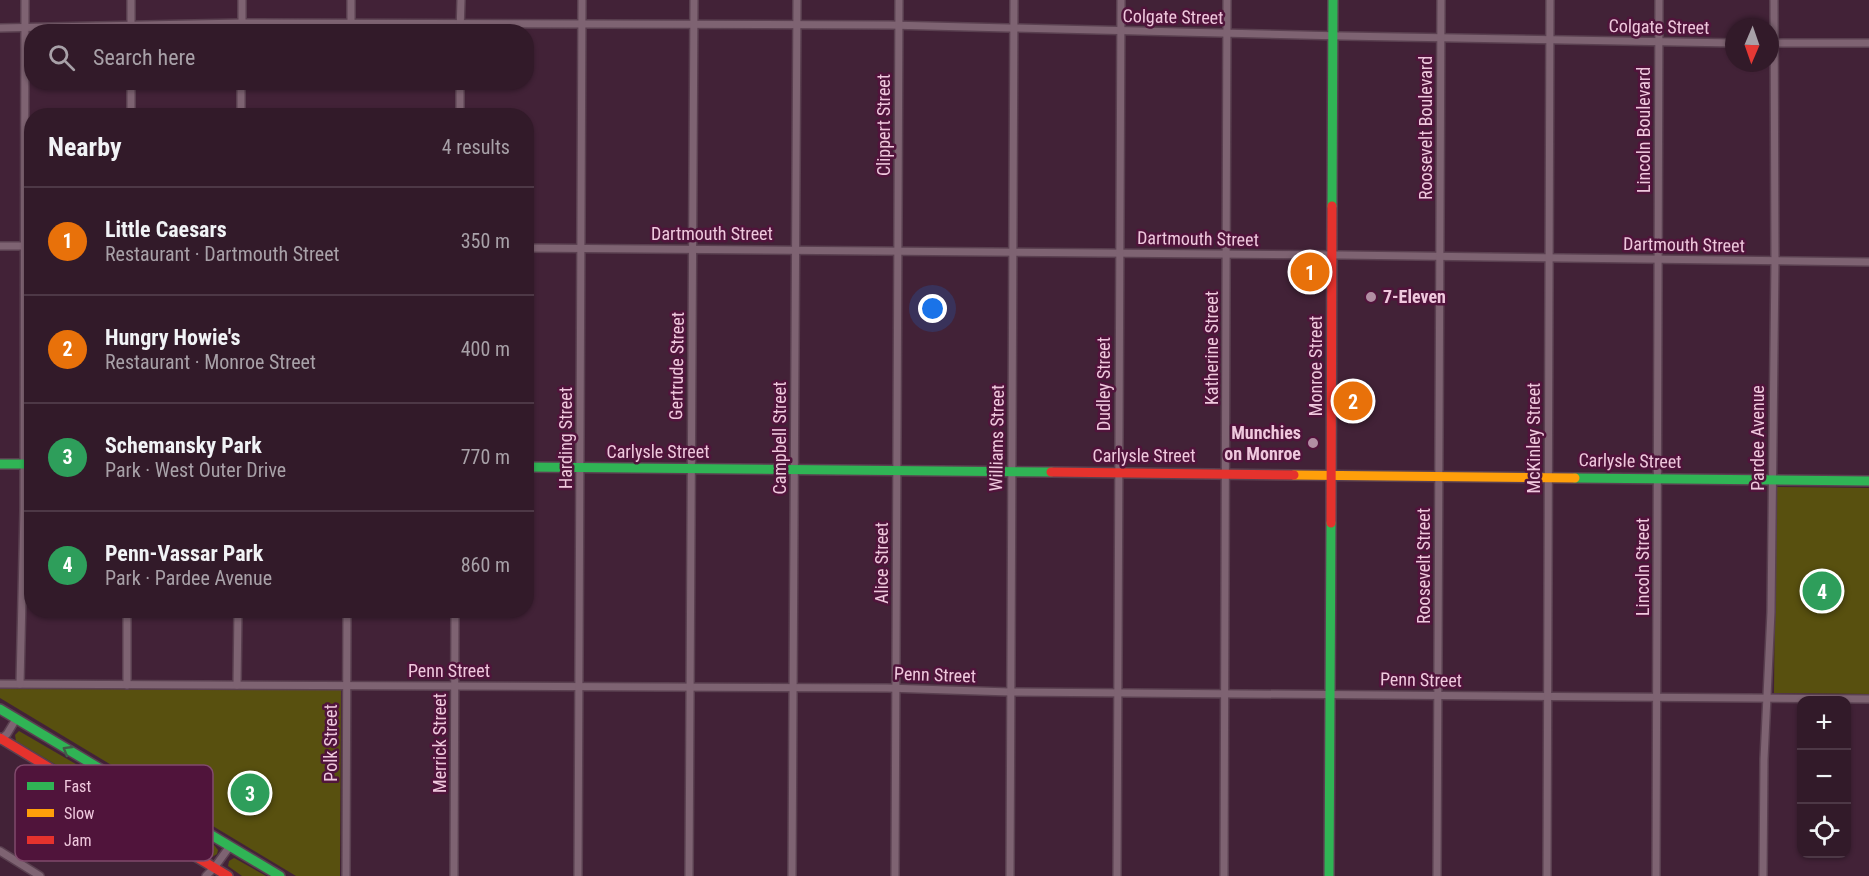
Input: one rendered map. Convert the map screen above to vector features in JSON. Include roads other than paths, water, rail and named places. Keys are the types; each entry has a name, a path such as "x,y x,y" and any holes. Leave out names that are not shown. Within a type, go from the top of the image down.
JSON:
{"street":[{"path":"25,0 25,24"},
{"path":"131,0 131,24"},
{"path":"242,0 242,23"},
{"path":"351,0 351,24"},
{"path":"460,0 460,24"},
{"name":"Harding Street","path":"578,876 582,0"},
{"name":"Gertrude Street","path":"689,876 694,0"},
{"name":"Campbell Street","path":"792,876 797,0"},
{"name":"Clippert Street","path":"899,0 899,250"},
{"name":"Williams Street","path":"1010,876 1014,0"},
{"name":"Dudley Street","path":"1117,876 1120,0"},
{"name":"Katherine Street","path":"1224,876 1227,0"},
{"name":"Monroe Street","path":"1329,876 1333,0"},
{"name":"Roosevelt Boulevard","path":"1441,0 1441,256"},
{"name":"McKinley Street","path":"1546,876 1550,0"},
{"name":"Lincoln Boulevard","path":"1659,0 1660,259"},
{"name":"Pardee Avenue","path":"1773,18 1774,0"},
{"name":"Colgate Street","path":"224,24 351,24"},
{"name":"Colgate Street","path":"534,26 899,26 1725,43"},
{"name":"Colgate Street","path":"0,28 24,28"},
{"path":"1779,43 1869,44"},
{"name":"Pardee Avenue","path":"1763,876 1773,479 1772,72"},
{"path":"26,90 26,108"},
{"path":"131,90 131,108"},
{"path":"241,90 241,108"},
{"path":"460,90 460,108"},
{"path":"0,246 24,246"},
{"name":"Dartmouth Street","path":"534,248 899,250 1869,262"},
{"name":"Alice Street","path":"895,876 899,250"},
{"name":"Roosevelt Street","path":"1437,876 1441,256"},
{"name":"Lincoln Street","path":"1656,876 1660,259"},
{"path":"0,464 24,464"},
{"name":"Carlysle Street","path":"534,467 1869,481"},
{"path":"20,684 24,574"},
{"path":"126,685 127,618"},
{"path":"237,685 238,618"},
{"name":"Polk Street","path":"346,876 347,618"},
{"name":"Merrick Street","path":"454,876 455,618"},
{"name":"Penn Street","path":"0,684 897,688 1010,692 1869,699"},
{"path":"0,709 93,765"},
{"path":"16,719 1,739 45,765"},
{"path":"213,836 280,876"},
{"path":"206,876 230,846"},
{"path":"0,852 40,876"},
{"path":"203,861 228,876"}],"place":[{"name":"Little Caesars","path":"1310,272"},
{"name":"7-Eleven","path":"1371,297"},
{"name":"Hungry Howie's","path":"1353,401"},
{"name":"Munchies on Monroe","path":"1313,443"},
{"name":"Penn-Vassar Park","path":"1822,591"},
{"name":"Schemansky Park","path":"250,793"}]}
